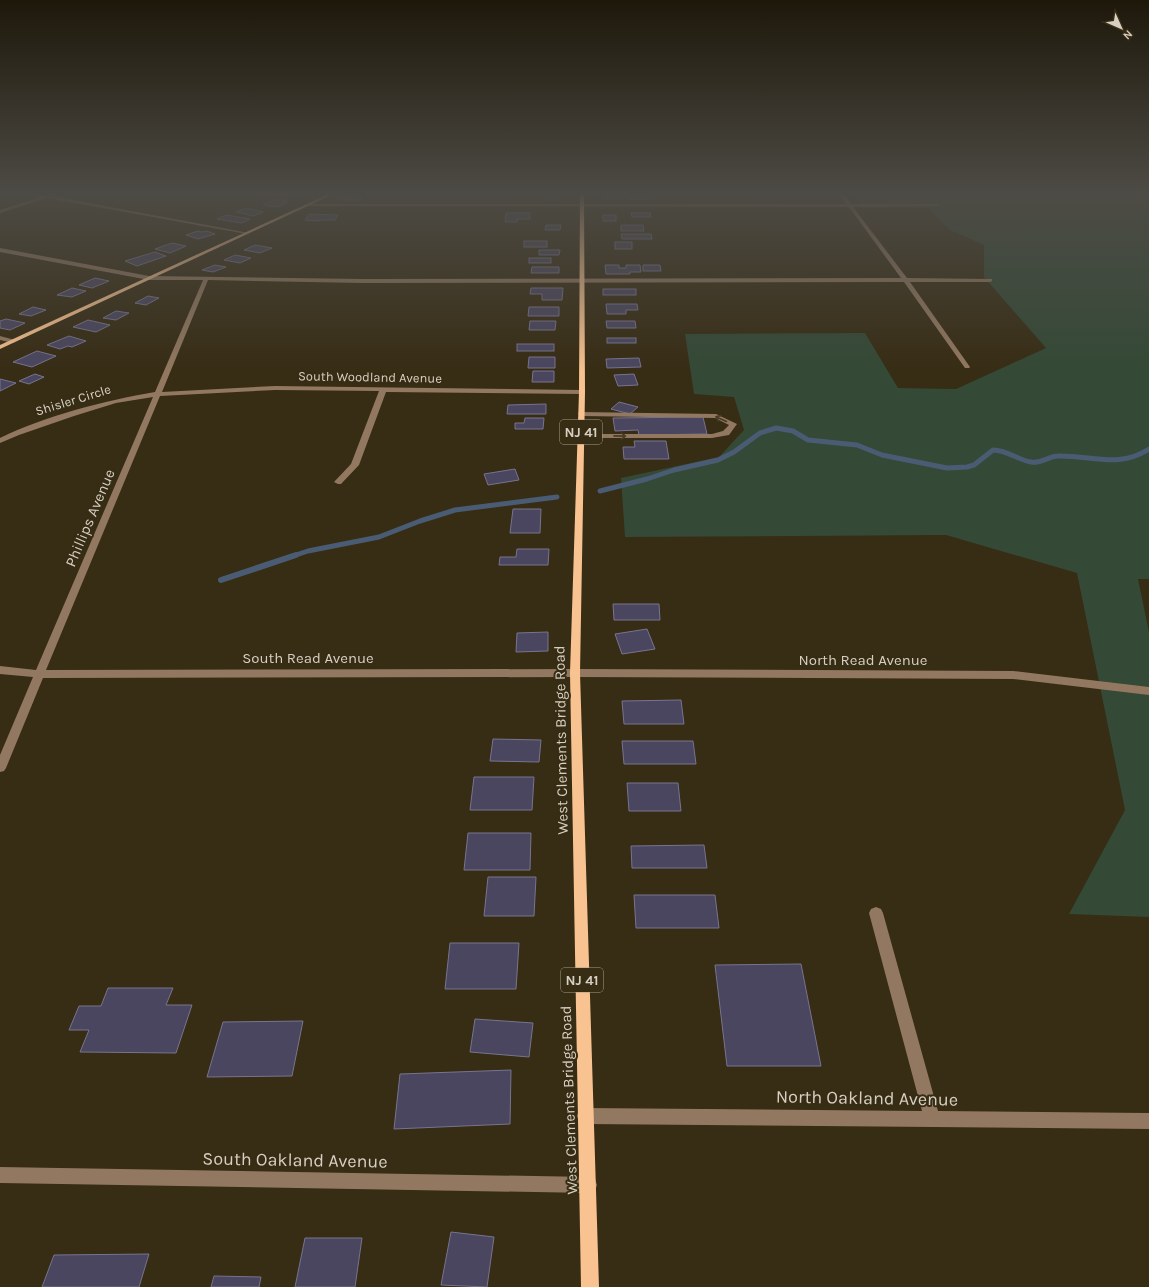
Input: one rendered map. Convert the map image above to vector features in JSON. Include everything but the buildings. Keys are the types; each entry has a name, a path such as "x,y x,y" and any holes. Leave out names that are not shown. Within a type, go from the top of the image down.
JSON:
{"main road":[{"path":"0,347 205,252"},
{"name":"West Clements Bridge Road","path":"581,252 582,414 575,673 590,1287"}],"street":[{"path":"11,252 149,278 581,281 624,279 990,280"},
{"path":"885,252 967,367"},
{"name":"Phillips Avenue","path":"0,768 206,279"},
{"path":"0,338 13,341"},
{"name":"South Woodland Avenue","path":"157,394 275,388 582,392"},
{"path":"338,482 355,465 383,389"},
{"name":"Shisler Circle","path":"0,441 16,433 78,412 115,401 157,394"},
{"path":"581,436 712,436 726,433 733,424 716,416 582,414"},
{"path":"0,670 40,674"},
{"name":"South Read Avenue","path":"40,674 575,673"},
{"name":"North Read Avenue","path":"575,673 1013,675 1149,691"},
{"path":"876,913 932,1119"},
{"name":"North Oakland Avenue","path":"585,1116 1149,1121"},
{"name":"South Oakland Avenue","path":"0,1175 588,1185"}],"green space":[{"path":"984,252 1149,252 1149,579 1138,579 1149,632 1149,917 1069,914 1125,810 1077,573 946,535 625,537 621,478 719,457 744,430 734,397 694,394 685,334 865,333 898,388 956,389 1046,348 984,277"}],"waterway":[{"path":"600,491 647,479 674,470 718,460 734,452 760,433 776,428 793,431 808,440 857,445 882,455 947,468 967,467 974,465 993,450 998,450 1026,461 1035,462 1058,456 1116,460 1138,455 1149,449"},
{"path":"221,580 308,551 379,537 420,521 455,510 557,497"}]}
